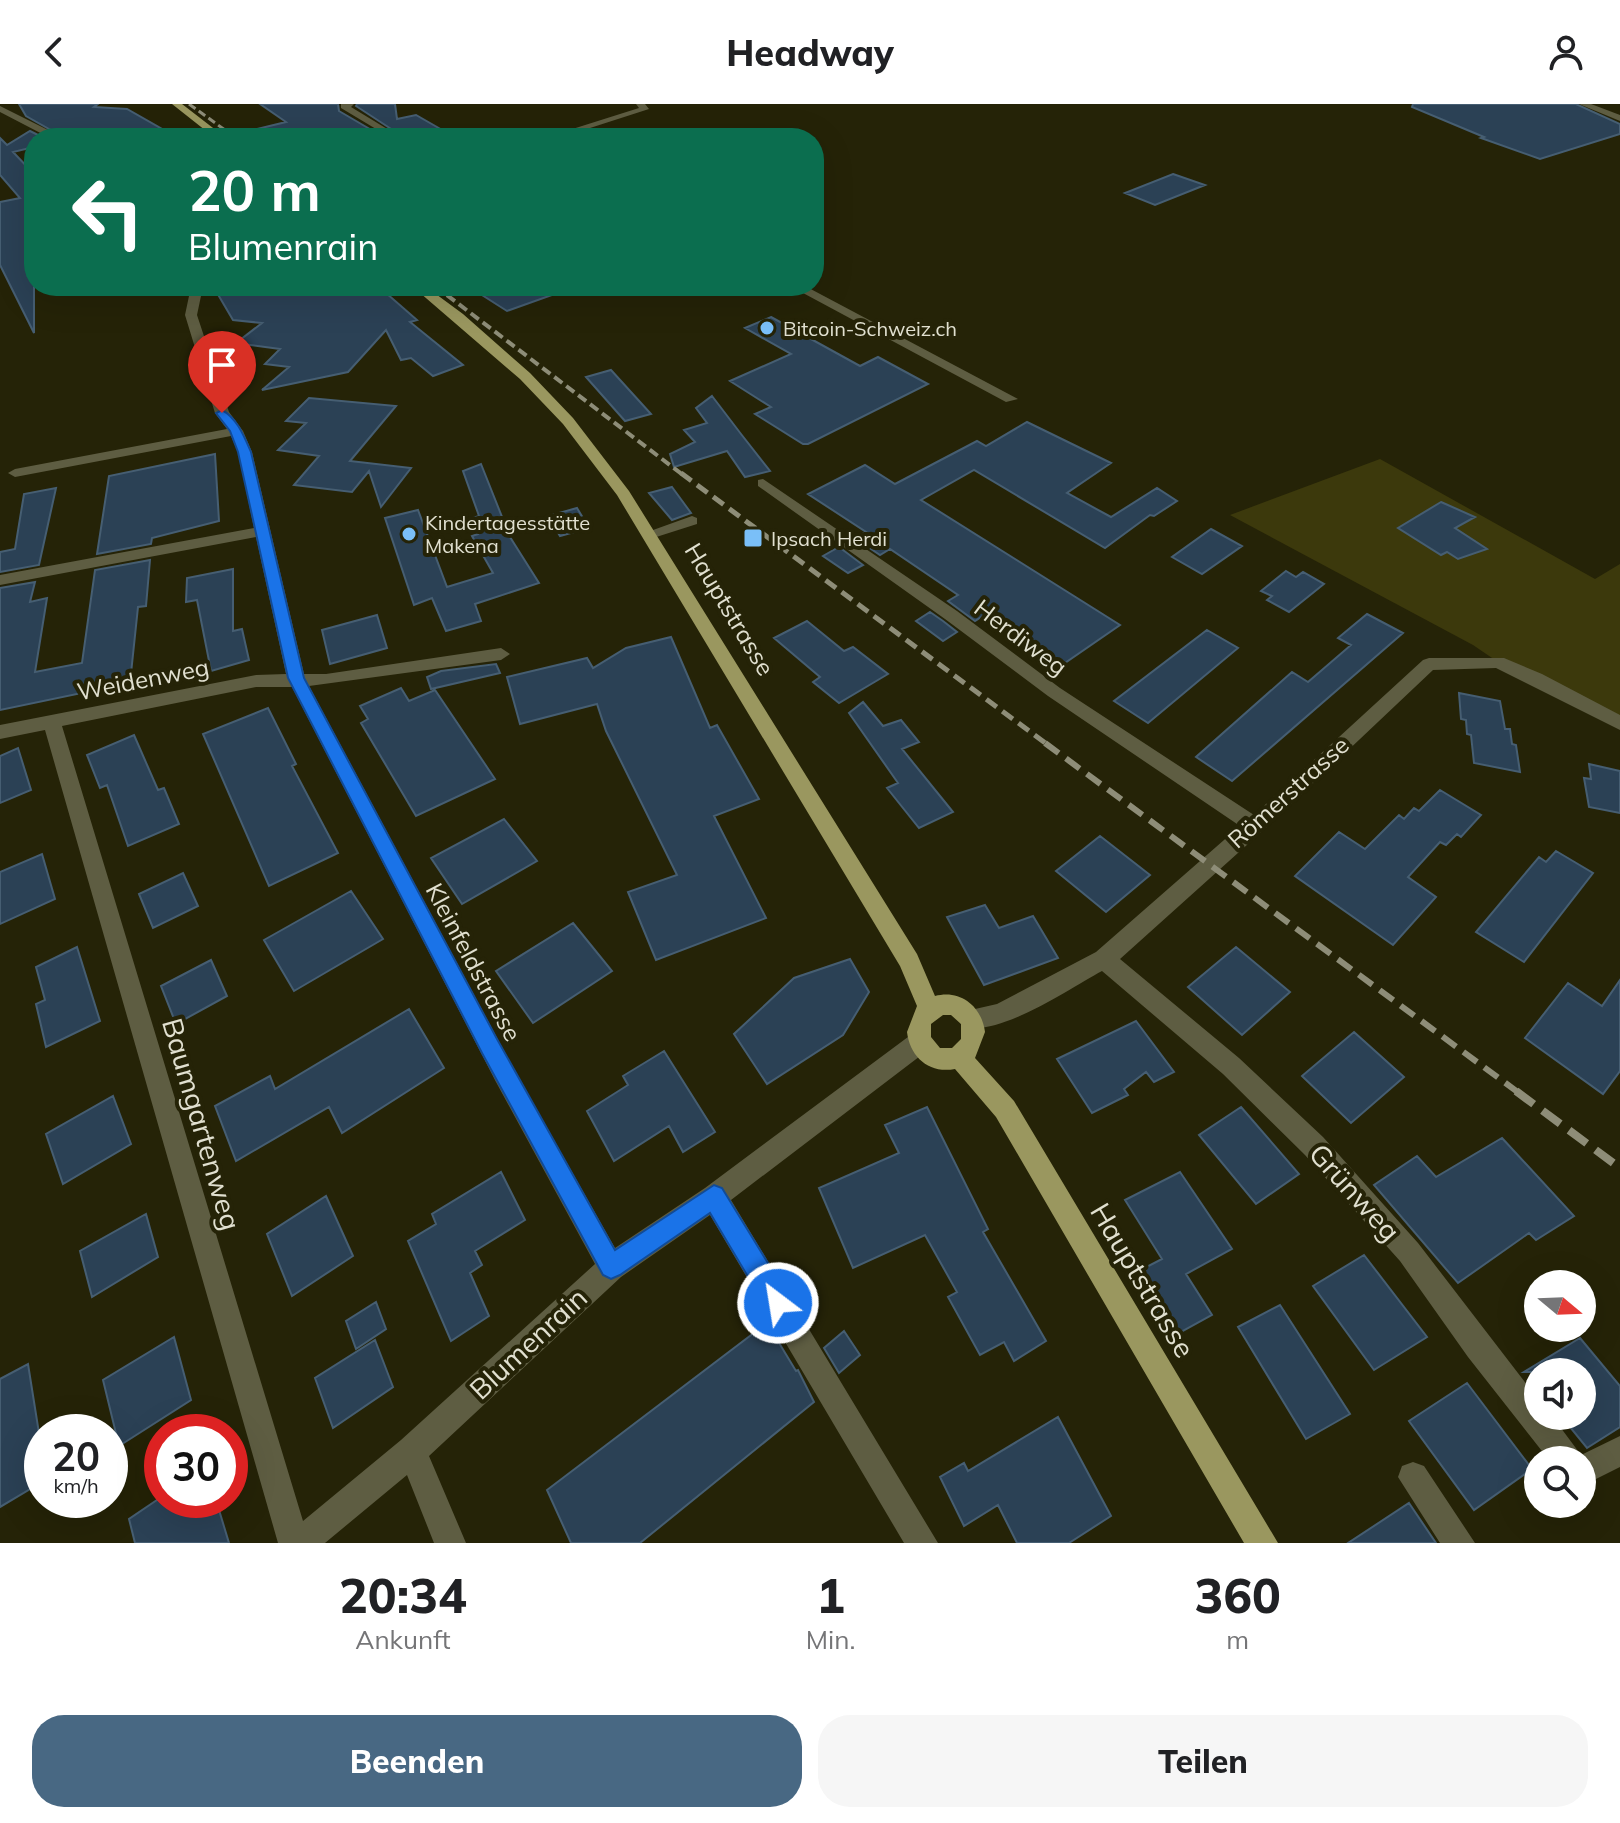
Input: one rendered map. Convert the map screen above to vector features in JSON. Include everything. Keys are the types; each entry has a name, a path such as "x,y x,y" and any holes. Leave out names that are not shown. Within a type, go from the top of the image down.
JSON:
{"main road":[{"path":"176,104 208,128"},
{"name":"Hauptstrasse","path":"430,296 501,354 568,421 650,534 909,961 930,1010"},
{"path":"954,1007 970,1019 975,1036 973,1045 959,1057 941,1058 925,1049 920,1042 917,1025 930,1010 954,1007"},
{"name":"Hauptstrasse","path":"959,1057 1005,1109 1262,1543"}],"street":[{"path":"350,104 344,106 380,128"},
{"path":"582,128 645,109 640,104"},
{"path":"1583,104 1620,118"},
{"path":"0,109 39,128"},
{"name":"Kleinfeldstrasse","path":"195,296 191,315 222,413 236,431 245,452 296,678 489,1046 611,1267"},
{"path":"815,296 1011,399"},
{"path":"15,473 236,431"},
{"name":"Herdiweg","path":"763,483 951,615 1054,692 1254,825"},
{"path":"650,534 692,521"},
{"path":"0,580 261,531"},
{"path":"296,678 326,680 501,654"},
{"name":"Römerstrasse","path":"970,1019 1000,1014 1104,959 1429,664 1498,662 1536,678 1620,723"},
{"name":"Weidenweg","path":"0,732 256,681 296,678"},
{"name":"Baumgartenweg","path":"52,722 294,1543"},
{"name":"Grünweg","path":"1104,959 1231,1066 1314,1146 1409,1252 1478,1347 1557,1446"},
{"name":"Blumenrain","path":"301,1543 412,1451 611,1267 714,1197 920,1042"},
{"path":"714,1197 922,1543"},
{"path":"412,1451 450,1543"},
{"path":"1596,1464 1620,1451"},
{"path":"1413,1477 1459,1543"}],"shaded area":[{"path":"1380,459 1595,579 1620,564 1620,723 1498,662 1473,645 1230,515"}],"building":[{"path":"19,104 98,104 94,107 127,109 160,128 47,128 26,116"},
{"path":"260,104 338,104 339,111 368,128 261,128 286,122"},
{"path":"395,104 397,119 416,115 439,128 390,128 356,106"},
{"path":"1413,104 1576,104 1620,124 1620,134 1540,159 1481,138 1484,137 1412,107"},
{"path":"24,135 24,149 13,152 24,164 24,296 34,296 34,333 0,265 0,202 20,198 0,175 0,138 7,145"},
{"path":"1173,174 1205,185 1155,205 1125,193"},
{"path":"219,296 389,296 417,320 410,322 463,365 433,376 411,358 401,360 386,330 348,372 262,390 289,367 265,364 280,349 236,343 262,323 233,320"},
{"path":"484,296 549,296 507,311"},
{"path":"771,317 860,366 878,357 928,384 803,444 755,414 771,407 730,381 791,354 745,328"},
{"path":"611,370 651,414 625,421 586,377"},
{"path":"712,396 770,471 745,477 727,451 674,467 670,454 695,442 684,430 707,423 696,408"},
{"path":"309,398 396,406 350,461 411,468 381,507 369,471 352,492 294,485 319,456 278,450 306,423 286,421"},
{"path":"1027,422 1111,463 1067,493 1111,517 1157,488 1177,501 1154,516 1150,515 1105,548 974,470 921,500 1120,625 1062,665 986,614 975,621 948,601 958,595 890,549 880,555 855,538 866,532 808,494 865,465 895,484 977,441 986,446"},
{"path":"215,454 219,521 152,538 151,544 97,554 109,476"},
{"path":"481,464 510,537 539,583 475,604 481,621 446,631 432,598 414,605 385,518 418,510 447,587 493,573 472,536 478,534 473,518 479,516 463,471"},
{"path":"672,487 691,513 672,520 649,493"},
{"path":"56,488 39,565 0,572 0,552 15,549 24,494"},
{"path":"1441,502 1475,517 1455,528 1487,549 1458,559 1447,552 1441,555 1398,528"},
{"path":"577,508 589,528 560,536 548,516"},
{"path":"1211,529 1242,546 1202,574 1172,557"},
{"path":"839,547 863,565 848,573 823,556"},
{"path":"150,560 146,606 138,607 130,683 0,710 0,588 35,582 30,602 47,598 35,672 82,663 95,570"},
{"path":"233,569 233,631 242,629 249,660 211,671 197,600 186,602 187,578"},
{"path":"1286,571 1296,577 1303,572 1324,584 1289,612 1267,600 1272,596 1261,591"},
{"path":"930,612 957,632 943,641 916,621"},
{"path":"1367,614 1403,633 1232,781 1196,757 1292,672 1308,682 1351,645 1338,638"},
{"path":"377,615 387,648 330,664 322,630"},
{"path":"807,621 844,651 853,647 888,674 839,703 813,682 820,677 774,638"},
{"path":"1207,630 1238,648 1148,723 1114,701"},
{"path":"671,637 710,728 717,725 759,799 714,816 766,918 656,960 628,892 677,875 606,731 597,704 520,724 507,677 587,658 593,668 626,648"},
{"path":"496,664 500,673 431,689 427,677 441,671"},
{"path":"401,688 409,701 435,690 495,779 416,816 361,723 368,719 360,706"},
{"path":"1459,693 1500,701 1505,729 1510,729 1512,744 1516,745 1520,772 1474,763 1471,735 1467,734 1466,720 1461,719"},
{"path":"863,702 883,726 901,720 919,742 902,749 953,812 919,828 887,788 898,783 849,713"},
{"path":"268,708 296,764 292,766 338,853 269,886 203,734"},
{"path":"134,735 158,790 164,788 179,824 128,846 107,785 100,788 87,755"},
{"path":"18,748 31,790 0,803 0,756"},
{"path":"1589,764 1620,771 1620,813 1589,807 1584,778 1591,779"},
{"path":"1440,790 1481,815 1461,837 1457,834 1446,845 1440,842 1408,877 1436,897 1393,945 1295,876 1339,832 1365,849 1399,815 1404,819 1414,808 1419,811"},
{"path":"504,819 537,861 462,904 431,858"},
{"path":"1100,836 1150,875 1106,912 1056,871"},
{"path":"1556,851 1593,873 1524,962 1476,932 1539,857 1546,862"},
{"path":"42,854 55,899 0,924 0,872"},
{"path":"183,873 198,906 153,928 139,894"},
{"path":"351,891 383,939 294,991 264,940"},
{"path":"985,905 999,928 1033,916 1058,958 984,985 947,917"},
{"path":"573,923 612,971 533,1023 496,971"},
{"path":"77,947 100,1021 46,1047 36,1004 45,1000 36,967"},
{"path":"1236,947 1290,992 1242,1035 1188,987"},
{"path":"850,959 869,992 843,1035 767,1084 734,1034 794,978"},
{"path":"211,960 227,996 176,1024 161,986"},
{"path":"1620,980 1620,1071 1603,1094 1525,1038 1568,983 1602,1006"},
{"path":"409,1009 444,1068 342,1133 329,1107 236,1161 215,1106 270,1076 275,1089"},
{"path":"1136,1021 1174,1072 1154,1082 1146,1072 1124,1089 1128,1095 1092,1113 1057,1059"},
{"path":"1354,1032 1404,1077 1351,1123 1302,1076"},
{"path":"664,1051 715,1132 683,1152 669,1126 614,1161 587,1111 628,1085 623,1076"},
{"path":"113,1096 131,1144 63,1184 46,1134"},
{"path":"927,1107 988,1229 983,1232 1046,1341 1014,1361 1004,1342 980,1355 948,1297 957,1292 925,1235 853,1268 819,1188 899,1153 885,1125"},
{"path":"1241,1107 1299,1174 1256,1204 1199,1135"},
{"path":"1502,1138 1574,1216 1536,1240 1529,1233 1458,1283 1374,1185 1417,1156 1436,1177"},
{"path":"501,1172 525,1220 475,1251 482,1265 470,1273 489,1316 451,1341 408,1241 436,1224 432,1214"},
{"path":"1180,1172 1232,1249 1186,1274 1212,1315 1172,1337 1133,1274 1162,1259 1125,1200"},
{"path":"326,1196 353,1256 292,1296 267,1234"},
{"path":"146,1214 158,1257 92,1297 80,1251"},
{"path":"1364,1255 1427,1337 1374,1370 1313,1286"},
{"path":"376,1302 386,1329 356,1349 346,1321"},
{"path":"1280,1305 1350,1414 1306,1439 1238,1327"},
{"path":"767,1323 798,1370 814,1402 640,1543 571,1543 547,1490"},
{"path":"844,1331 860,1355 839,1373 824,1348"},
{"path":"174,1337 191,1400 169,1414 144,1414 144,1430 128,1440 128,1414 111,1414 103,1380"},
{"path":"375,1340 393,1387 333,1428 315,1378"},
{"path":"1573,1342 1583,1342 1620,1386 1620,1427 1585,1446 1572,1430 1596,1430 1596,1358 1547,1358"},
{"path":"28,1364 36,1414 24,1414 24,1493 0,1507 0,1379"},
{"path":"1467,1383 1524,1458 1524,1475 1474,1510 1409,1421"},
{"path":"1058,1417 1111,1516 1069,1543 1017,1543 998,1505 964,1526 940,1477 964,1463 968,1471"},
{"path":"1409,1503 1436,1543 1348,1543"},
{"path":"144,1509 144,1518 221,1518 229,1543 135,1543 129,1519"}],"railway":[{"path":"189,104 222,128"},
{"path":"448,296 683,475"},
{"path":"681,473 1048,745"},
{"path":"1045,743 1519,1093"},
{"path":"1516,1091 1620,1168"}],"place":[{"name":"Bitcoin-Schweiz.ch","path":"767,328"},
{"name":"Kindertagesstätte Makena","path":"409,534"},
{"name":"Ipsach Herdi","path":"753,538"}],"route":[{"path":"222,413 236,431 245,452 296,678 489,1046 611,1267 714,1197 778,1303"}]}
